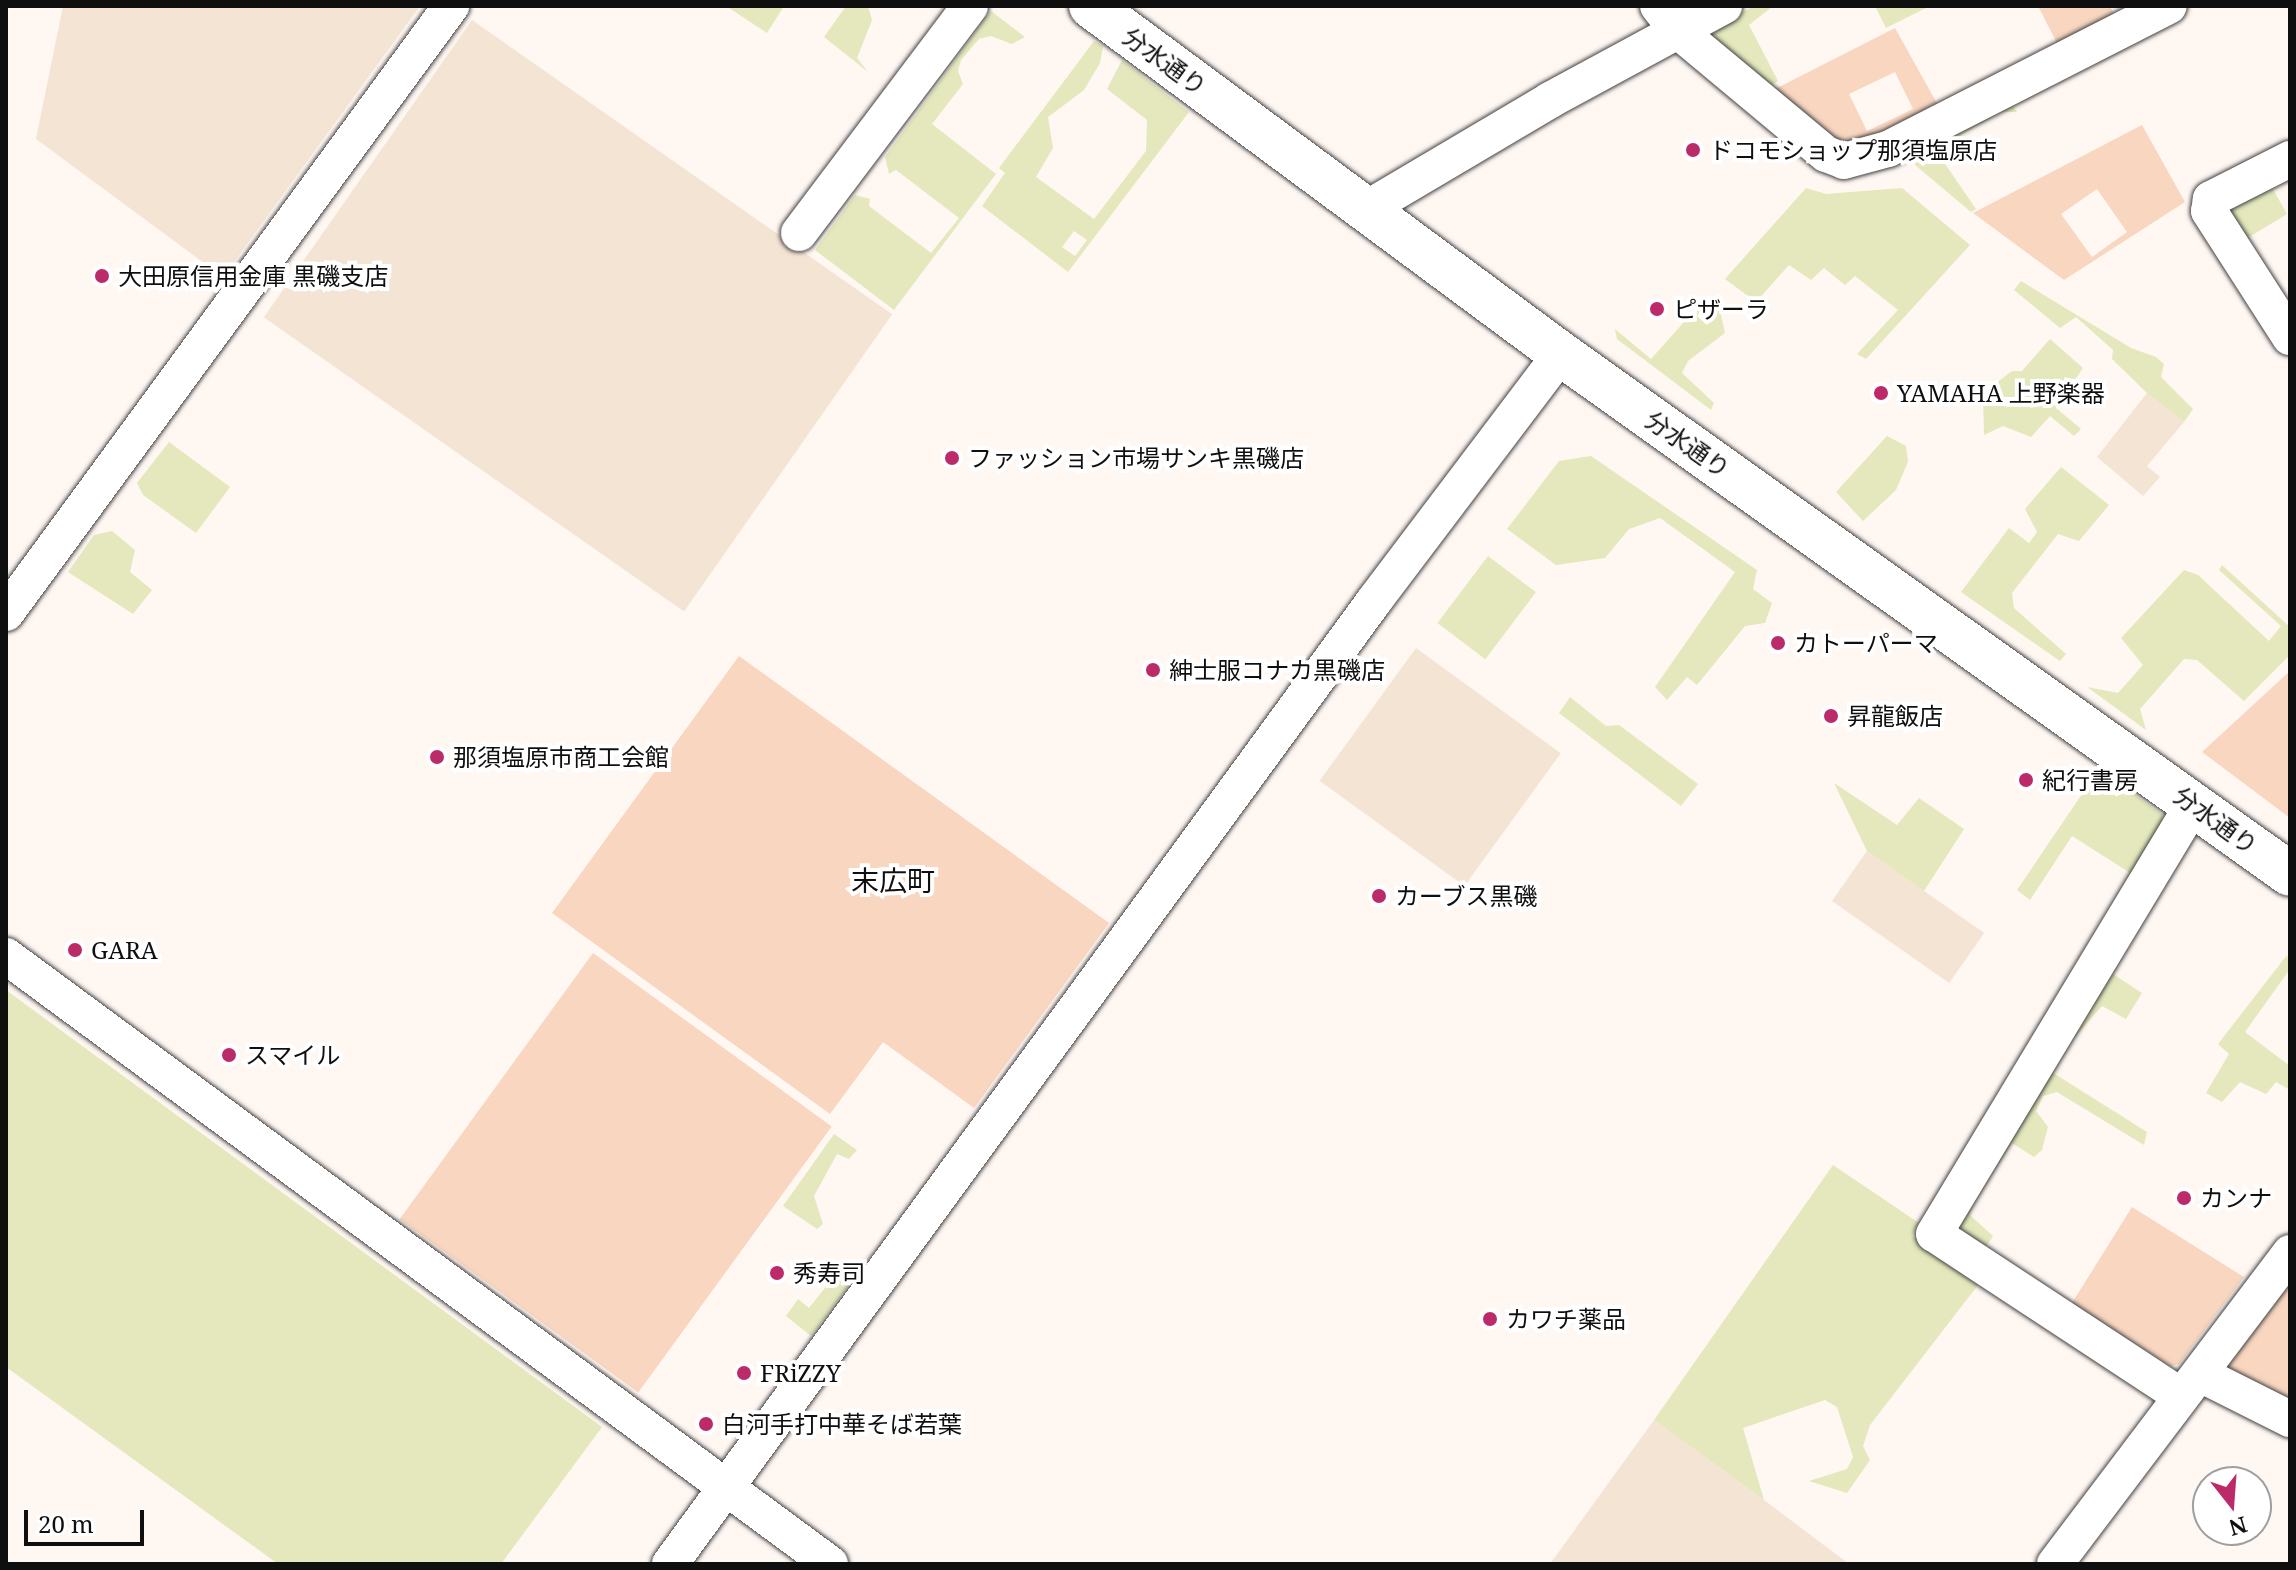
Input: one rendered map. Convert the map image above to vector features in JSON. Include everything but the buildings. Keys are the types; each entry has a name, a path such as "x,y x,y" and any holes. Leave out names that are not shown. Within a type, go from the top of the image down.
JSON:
{"street":[{"path":"6,613 451,6"},
{"path":"799,233 970,6"},
{"name":"分水通り","path":"1091,6 1561,354 2290,874"},
{"path":"1366,209 1667,18 1724,6"},
{"path":"1667,18 1826,154 1844,161 1888,149 2169,6"},
{"path":"2290,159 2211,199 2209,211 2290,337"},
{"path":"670,1564 1374,601 1561,354"},
{"path":"2194,803 1934,1234 2190,1385 2290,1419"},
{"path":"6,956 830,1564"},
{"path":"2055,1564 2290,1253"}],"shaded area":[{"path":"63,6 420,6 223,277 36,139"},
{"path":"472,20 892,314 684,612 264,317"},
{"path":"2147,393 2184,422 2147,466 2160,477 2143,496 2097,457"},
{"path":"1416,648 1561,753 1464,886 1320,781"},
{"path":"1867,851 1984,933 1949,983 1832,901"},
{"path":"1654,1420 1764,1500 1849,1564 1550,1564"}],"green space":[{"path":"726,6 784,6 767,33"},
{"path":"846,6 868,6 872,20 857,58 868,72 824,37"},
{"path":"1754,6 1773,6 1749,25 1778,81 1767,88 1715,42 1715,33 1726,21"},
{"path":"1875,6 1930,6 1886,28"},
{"path":"991,11 1025,37 1012,44 991,36 979,39 961,60 958,71 963,84 932,124 996,174 894,310 815,250 855,195 870,199 869,206 931,253 959,218 896,170 889,174 885,157"},
{"path":"1094,41 1103,46 1100,63 1084,90 1048,117 1053,148 1036,177 1094,219 1146,151 1147,120 1107,89 1122,60 1189,112 1068,272 982,206 1005,173 999,168","holes":["1074,231 1087,240 1075,256 1062,247"]},
{"path":"2009,100 2017,112 2001,112 1944,145 1941,158 1976,209 1971,212 1915,165 1917,150"},
{"path":"2269,182 2287,214 2241,242 2226,219 2229,204"},
{"path":"1806,188 1826,194 1902,188 1970,245 1866,359 1857,354 1898,310 1855,276 1845,285 1824,268 1811,280 1789,265 1756,302 1725,279"},
{"path":"2021,281 2131,348 2156,357 2164,364 2161,377 2193,409 2184,422 2147,393 2112,359 2113,350 2076,317 2060,328 2014,290"},
{"path":"1707,296 1719,306 1725,333 1688,361 1682,373 1714,403 1711,410 1617,339 1615,329 1651,359"},
{"path":"2050,339 2083,368 2056,408 2081,429 2074,436 2050,416 2031,437 2003,426 1984,435 1983,393 2012,371 2022,371"},
{"path":"1887,436 1906,446 1908,462 1896,490 1863,521 1836,492"},
{"path":"169,442 230,487 196,533 143,495 137,483"},
{"path":"1591,456 1757,570 1753,589 1772,603 1765,623 1745,626 1697,685 1687,677 1667,700 1655,687 1735,572 1660,518 1629,529 1605,558 1556,565 1507,529 1559,461"},
{"path":"2061,467 2109,505 2079,541 2058,534 2012,593 2014,608 2066,654 2060,661 1961,592 2009,528 2029,543 2037,532 2025,509"},
{"path":"112,531 135,550 130,572 152,590 133,614 68,572 94,535"},
{"path":"1488,556 1536,592 1485,659 1437,623"},
{"path":"2222,565 2290,627 2290,655 2244,701 2197,660 2184,659 2140,709 2146,730 2087,687 2118,693 2143,665 2121,638 2184,570 2198,575 2269,641 2281,626 2219,570"},
{"path":"1570,697 1606,726 1619,725 1698,784 1681,806 1559,713"},
{"path":"2099,769 2162,814 2163,827 2135,876 2072,836 2030,900 2017,890"},
{"path":"1834,783 1897,825 1919,798 1964,829 1924,891 1867,851"},
{"path":"2287,955 2290,969 2245,1032 2290,1066 2290,1090 2276,1082 2266,1094 2240,1082 2222,1102 2206,1093 2229,1054 2218,1044"},
{"path":"2113,974 2142,993 2126,1019 2102,1006 2063,1051 2059,1048"},
{"path":"6,990 602,1427 501,1564 278,1564 6,1367"},
{"path":"2050,1071 2147,1132 2144,1145 2057,1092 2043,1096 2036,1111 2048,1127 2042,1150 2034,1157 2012,1143 1973,1205 1970,1215 1993,1236 1986,1247 1948,1226"},
{"path":"834,1134 857,1150 849,1159 837,1154 814,1196 823,1224 817,1229 783,1206"},
{"path":"1833,1165 1919,1223 1912,1236 1978,1285 1870,1425 1863,1446 1870,1460 1847,1493 1809,1481 1847,1469 1853,1457 1837,1407 1825,1400 1743,1428 1764,1500 1654,1420"},
{"path":"841,1268 854,1278 811,1336 786,1316 798,1299 809,1308"}],"sand":[{"path":"2038,6 2110,6 2116,18 2060,49"},
{"path":"1895,28 1939,107 1858,148 1844,146 1771,91","holes":["1895,72 1913,109 1867,131 1849,94"]},
{"path":"2142,125 2185,202 2064,280 1973,213","holes":["2097,189 2127,232 2092,257 2061,214"]},
{"path":"739,656 1109,923 974,1108 883,1042 830,1114 552,913"},
{"path":"2290,671 2290,818 2202,752"},
{"path":"593,953 832,1126 638,1393 400,1219"},
{"path":"2132,1207 2244,1277 2179,1364 2170,1366 2072,1303"},
{"path":"2288,1276 2290,1278 2290,1404 2225,1369"}],"place":[{"name":"ドコモショップ那須塩原店","path":"1693,150"},
{"name":"大田原信用金庫 黒磯支店","path":"102,276"},
{"name":"ピザーラ","path":"1657,309"},
{"name":"YAMAHA 上野楽器","path":"1881,393"},
{"name":"ファッション市場サンキ黒磯店","path":"952,458"},
{"name":"カトーパーマ","path":"1778,643"},
{"name":"紳士服コナカ黒磯店","path":"1153,670"},
{"name":"昇龍飯店","path":"1831,716"},
{"name":"那須塩原市商工会館","path":"437,757"},
{"name":"紀行書房","path":"2026,780"},
{"name":"カーブス黒磯","path":"1379,896"},
{"name":"GARA","path":"75,950"},
{"name":"スマイル","path":"229,1055"},
{"name":"カンナ","path":"2184,1198"},
{"name":"秀寿司","path":"777,1273"},
{"name":"カワチ薬品","path":"1490,1319"},
{"name":"FRiZZY","path":"744,1373"},
{"name":"白河手打中華そば若葉","path":"706,1424"}],"district":[{"name":"末広町","path":"893,880"}]}
